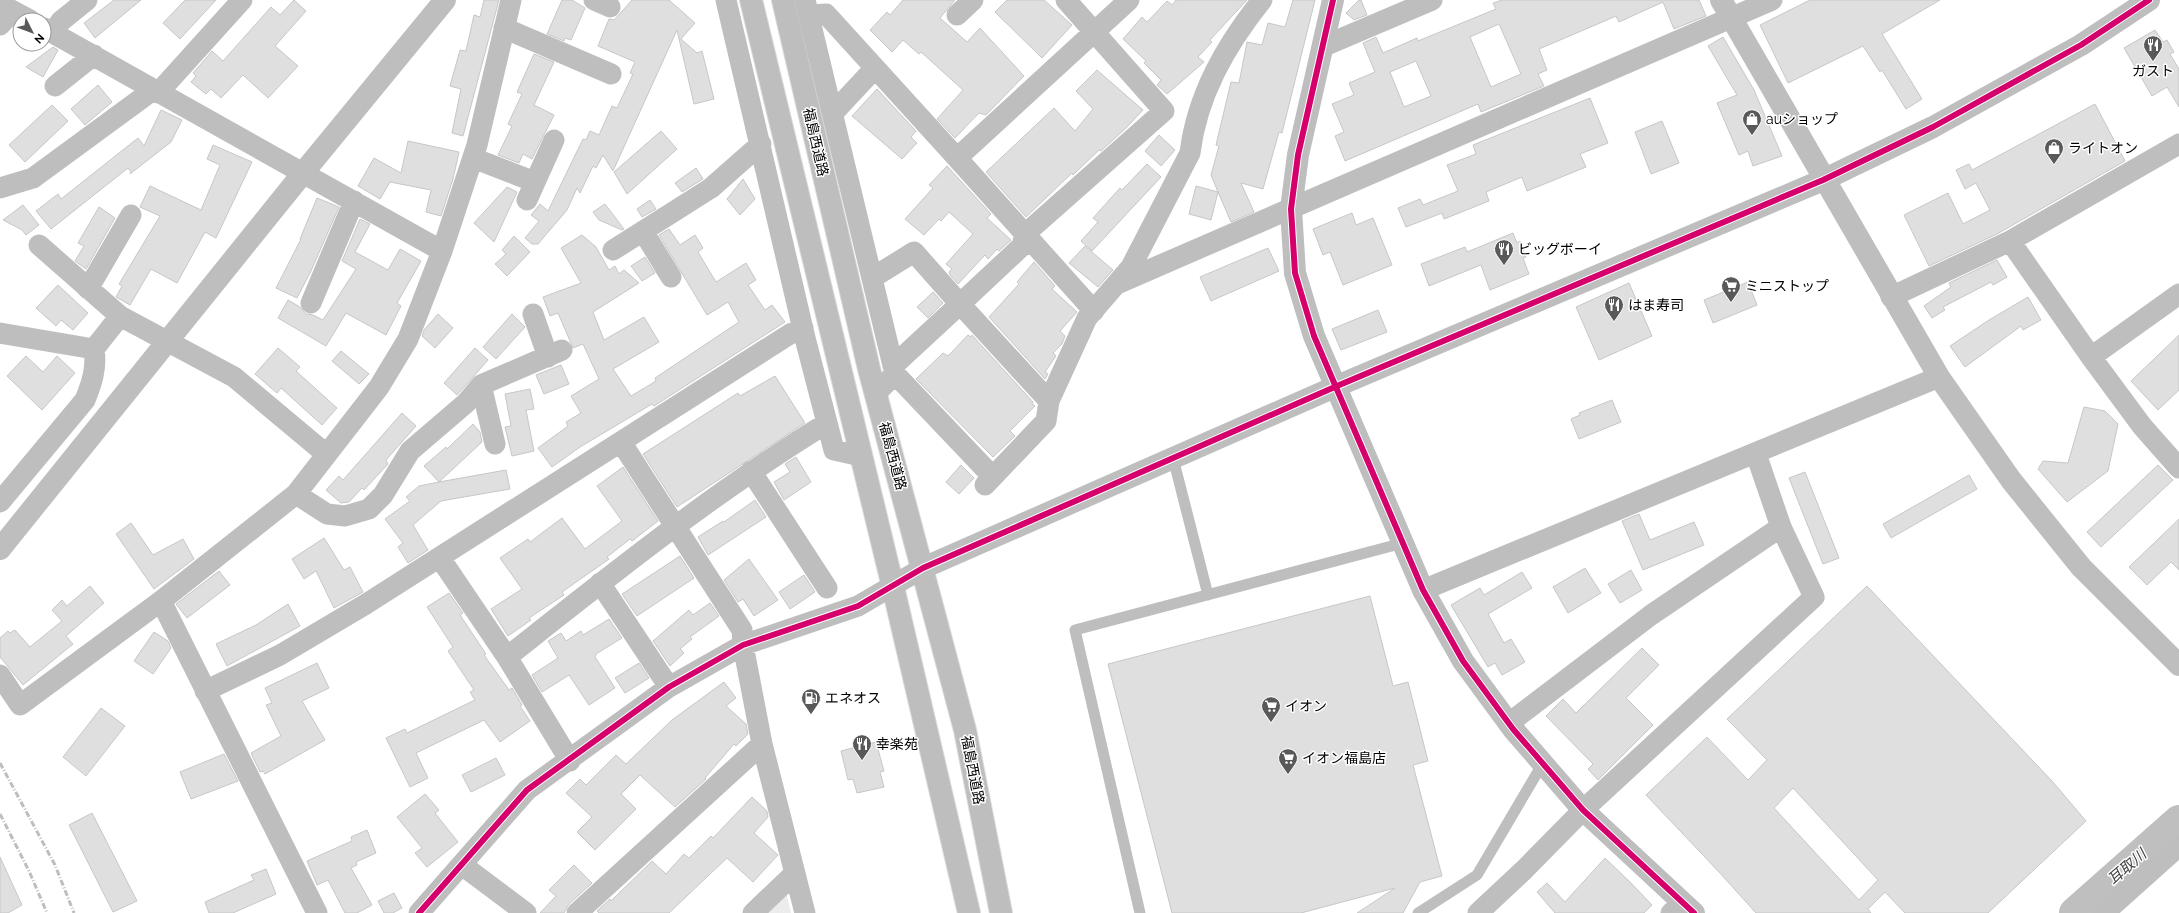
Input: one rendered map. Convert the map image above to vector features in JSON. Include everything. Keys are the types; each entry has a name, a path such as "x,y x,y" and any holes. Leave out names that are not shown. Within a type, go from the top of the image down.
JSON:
{"main road":[{"path":"0,549 303,172 445,0"},
{"name":"福島西道路","path":"751,0 893,587 969,913"},
{"name":"福島西道路","path":"783,0 876,393 965,730 1001,913"},
{"path":"1333,0 1324,46 1298,155 1290,209 1295,273 1314,336 1337,386 1423,590 1463,661 1509,723 1583,810 1683,910"},
{"path":"1721,0 1823,180 1939,377 2011,480 2081,567 2179,665"},
{"path":"923,568 1337,386 1823,180 1933,127 2081,46 2150,0"}],"street":[{"path":"52,27 87,0"},
{"path":"0,188 33,178 155,91 242,0"},
{"path":"0,675 20,705 161,600 296,494 394,366 408,339 442,251 473,158 510,0"},
{"path":"726,0 803,328 834,450 861,456"},
{"path":"957,15 973,0"},
{"path":"1066,0 1164,111 1194,126"},
{"path":"957,158 1129,0"},
{"path":"807,7 894,370 989,481 1046,421 1049,402 1087,318 1119,283 1131,267 1190,153 1194,126 1200,103 1234,37 1262,0"},
{"path":"1324,46 1432,0"},
{"path":"1119,283 1772,0"},
{"path":"807,7 826,14 1094,311"},
{"path":"504,28 611,74"},
{"path":"52,32 442,251"},
{"path":"55,86 94,55"},
{"path":"833,113 875,68"},
{"path":"876,393 894,370 960,304 1022,246 1025,234 1164,111"},
{"path":"473,158 531,191 554,140"},
{"path":"613,250 711,188 761,144"},
{"path":"1891,297 2010,241 2179,144"},
{"path":"311,302 354,201"},
{"path":"88,289 131,215"},
{"path":"643,231 671,277"},
{"path":"2010,241 2091,357 2142,426 2179,468"},
{"path":"39,245 120,316 166,342 234,377 326,454"},
{"path":"872,278 914,252 1049,402"},
{"path":"2091,357 2179,294"},
{"path":"296,494 327,514 345,516 369,510 383,495 410,451 466,403 481,385 555,354 533,314"},
{"path":"0,502 85,400 92,383 96,360 94,349 120,316"},
{"path":"205,691 280,655 440,558 790,334 803,328"},
{"path":"1,331 94,349"},
{"path":"1423,590 1756,454 1939,377"},
{"path":"481,385 495,444"},
{"path":"507,657 675,526 751,471 827,423"},
{"path":"621,442 742,630 743,645 762,744 805,913"},
{"path":"1478,913 1524,870 1583,810 1814,597 1781,527 1756,454"},
{"path":"751,471 828,588"},
{"path":"1509,723 1651,615 1781,527"},
{"path":"440,558 507,657 570,761"},
{"path":"419,913 527,790 570,761 669,687 743,645 858,606 893,587 923,568"},
{"path":"600,583 669,687"},
{"path":"161,600 205,691 317,913"},
{"path":"577,913 762,744"},
{"path":"2104,913 2179,846"},
{"path":"462,865 526,913"},
{"path":"753,913 795,873"}],"lane":[{"path":"1173,458 1208,595"},
{"path":"1140,913 1075,630 1403,543"},
{"path":"1418,913 1477,875 1543,763"}],"shaded area":[{"path":"785,888 791,913 758,913"}],"building":[{"path":"114,0 141,0 95,38 84,23"},
{"path":"185,0 216,0 180,39 163,23"},
{"path":"294,0 306,11 275,46 298,66 268,98 243,75 221,98 211,89 206,94 191,82 196,76 193,73 212,51 223,61 271,7 280,15"},
{"path":"484,0 499,0 463,136 452,133 461,89 450,86 460,50 466,51 474,15 480,17"},
{"path":"562,0 572,0 585,8 571,40 565,38 564,41 547,34"},
{"path":"632,0 669,0 695,23 681,39 697,53 702,51 714,99 694,104 677,30 613,171 603,155 596,168 593,166 580,193 577,188 567,210 538,244 532,244 525,238 539,221 531,215 540,204 548,211 583,139 586,140 590,131 599,135 612,106 617,108 633,74 630,73 635,62 598,46 609,19 614,20"},
{"path":"903,0 955,0 940,18 967,42 980,28 1024,76 986,115 979,113 955,138 937,119 963,90 921,52 919,54 903,40 892,52 870,30 887,12 890,15"},
{"path":"1007,0 1044,0 1072,25 1042,58 995,12"},
{"path":"1176,0 1247,0 1210,40 1212,42 1198,57 1204,62 1167,94 1157,85 1161,80 1144,63 1146,61 1123,39 1142,17 1147,22 1167,1 1172,5"},
{"path":"1293,0 1315,0 1282,133 1279,132 1263,189 1241,183 1254,212 1231,222 1211,175 1219,146 1216,145 1231,82 1239,83 1247,42 1262,45 1268,23 1285,27"},
{"path":"1359,0 1361,0 1367,15 1354,20 1346,13"},
{"path":"1502,0 1699,0 1706,16 1674,29 1663,2 1619,22 1616,16 1539,49 1547,70 1538,74 1544,86 1481,112 1478,104 1345,161 1335,136 1344,132 1332,104 1354,95 1349,83 1375,72 1363,43 1376,37 1383,53 1417,38 1418,41 1496,9 1493,3","holes":["1499,24 1521,74 1491,87 1470,37","1416,61 1431,96 1404,107 1390,72"]},
{"path":"1810,0 1940,0 1882,34 1922,99 1906,109 1882,70 1880,72 1863,46 1788,83 1760,25"},
{"name":"ガスト","path":"2155,30 2163,42 2167,40 2174,52 2170,54 2179,69 2179,107 2167,87 2152,96 2124,48"},
{"path":"1723,37 1754,90 1782,156 1753,166 1748,151 1739,155 1717,103 1737,95 1708,46"},
{"path":"52,48 58,50 43,77 26,67 46,52 52,52"},
{"path":"534,54 554,62 534,105 554,115 532,159 523,154 519,163 498,155 512,126 508,124 522,94 517,92"},
{"path":"1097,70 1143,110 1101,151 1099,150 1073,175 1072,173 1026,217 986,172 1054,108 1075,131 1093,109 1076,91"},
{"path":"98,85 112,102 85,125 71,109"},
{"path":"877,89 916,131 911,137 917,143 902,159 852,116"},
{"path":"1590,98 1608,143 1580,154 1586,167 1527,191 1522,177 1486,192 1489,201 1444,219 1442,213 1406,227 1398,208 1420,199 1423,205 1458,191 1447,165 1476,154 1473,145"},
{"name":"ライトオン","path":"2095,104 2125,161 1997,234 1929,266 1904,215 1948,193 1963,224 1990,210 1976,183 1965,189 1956,170 1969,164 1972,170"},
{"path":"52,105 68,121 25,162 9,145"},
{"path":"161,110 182,120 171,142 130,174 131,172 128,168 51,229 36,211 58,194 61,199 138,138 144,146"},
{"path":"1662,121 1679,163 1651,174 1635,132"},
{"path":"661,131 677,149 627,194 614,172"},
{"path":"1159,135 1175,150 1161,166 1145,151"},
{"path":"408,141 459,152 453,179 441,216 426,212 431,190 390,182 380,199 358,186 374,158 401,173"},
{"path":"213,145 252,162 216,238 205,232 177,283 151,269 130,305 116,297 122,286 119,284 160,216 140,207 150,186 201,210 220,165 207,159"},
{"path":"1147,164 1161,177 1092,251 1081,241 1098,222 1093,218 1120,188 1122,190"},
{"path":"947,166 991,214 987,218 1011,240 999,251 997,249 988,259 985,255 958,284 950,275 949,272 952,269 946,264 973,234 949,212 941,221 939,219 924,235 905,219 933,188 929,185"},
{"path":"696,168 703,179 682,192 675,183"},
{"path":"743,179 755,199 740,215 727,199"},
{"path":"1196,186 1218,192 1211,220 1189,214"},
{"path":"507,187 517,192 494,242 474,223"},
{"path":"317,198 339,207 311,271 297,298 276,288 301,239"},
{"path":"650,200 656,209 642,217 637,209"},
{"path":"605,204 624,229 622,230 599,220 593,212"},
{"path":"23,205 39,225 26,235 22,230 3,220"},
{"path":"99,207 115,218 86,269 75,261 84,246 78,243"},
{"path":"1352,213 1356,225 1373,218 1392,265 1343,285 1330,252 1323,255 1313,229"},
{"path":"360,219 370,224 355,252 388,270 400,249 421,261 397,303 401,306 386,335 346,313 326,346 278,318 288,300 300,307 306,314 313,315 323,320 356,269 342,261"},
{"path":"669,229 680,245 695,235 703,248 698,252 716,282 746,263 756,280 748,285 765,310 772,305 785,322 654,406 652,404 580,447 552,467 538,448 568,426 566,422 581,413 571,396 599,379 583,344 573,348 558,313 550,316 543,297 581,283 561,248 582,235 596,247 609,270 615,266 619,274 624,270 639,283 593,312 604,340 644,317 659,342 613,369 631,396 656,381 655,378 739,322 728,302 707,315 659,235"},
{"name":"ビッグボーイ","path":"1513,233 1517,243 1520,241 1526,257 1523,258 1529,274 1490,290 1481,265 1429,286 1421,264 1465,247 1467,252"},
{"path":"514,236 530,252 507,276 495,264 506,254 502,250"},
{"path":"1085,246 1113,270 1098,287 1069,263"},
{"path":"1268,248 1279,271 1211,301 1200,277"},
{"path":"645,257 655,273 642,281 631,266"},
{"path":"1997,260 2007,277 1993,285 1991,282 1943,307 1945,310 1932,318 1924,306 1951,287 1949,283"},
{"path":"1034,262 1055,286 1052,289 1077,312 1060,331 1065,336 1062,344 1053,353 1056,356 1045,372 1048,374 1045,379 989,317 1019,284 1017,282"},
{"name":"ミニストップ","path":"1748,282 1757,305 1713,323 1704,300"},
{"name":"はま寿司","path":"1629,283 1652,336 1599,360 1576,307"},
{"path":"58,285 88,313 73,330 61,320 56,326 36,308"},
{"path":"933,292 943,303 928,318 917,307"},
{"path":"2028,297 2041,320 2023,330 2021,326 1965,367 1950,346 1989,320"},
{"path":"1378,310 1387,332 1341,350 1332,329"},
{"path":"438,314 453,328 435,348 422,336 424,330"},
{"path":"512,314 525,327 496,359 483,347"},
{"path":"968,335 971,337 972,335 1035,406 1010,431 1015,436 993,457 916,379 943,353 948,356"},
{"path":"2179,335 2179,390 2158,410 2131,381"},
{"path":"278,348 300,367 296,371 337,408 322,425 281,388 277,393 255,374"},
{"path":"475,348 488,360 457,395 444,383"},
{"path":"341,351 369,374 359,384 332,361"},
{"path":"26,356 43,372 57,356 75,373 42,410 7,376"},
{"path":"561,365 569,384 544,394 536,375"},
{"path":"775,376 805,423 677,507 643,454 738,393 740,396"},
{"path":"530,389 534,409 526,410 534,451 512,456 505,427 511,426 505,394"},
{"path":"1612,400 1621,422 1579,439 1571,419 1580,415 1579,413"},
{"path":"2084,407 2105,411 2118,424 2108,471 2067,502 2038,469 2043,461 2068,463"},
{"path":"402,413 416,426 386,460 388,464 364,490 362,488 349,502 341,503 326,490 339,476 343,480"},
{"path":"473,424 480,432 482,442 439,482 424,466 446,447 447,449"},
{"path":"796,457 811,482 784,500 774,482 790,472 785,464"},
{"path":"961,465 974,478 959,494 946,482"},
{"path":"2158,465 2173,480 2101,547 2087,532"},
{"path":"623,467 658,521 632,541 630,539 607,557 609,559 562,592 564,595 529,618 531,620 508,636 491,609 522,589 500,558 528,539 530,542 562,518 585,549 622,521 597,486"},
{"path":"506,470 510,489 441,501 413,525 428,550 408,563 398,547 403,543 385,519 410,501 406,497 419,486"},
{"path":"1805,472 1839,558 1823,564 1789,478"},
{"path":"1969,475 1977,489 1891,538 1883,524"},
{"path":"755,500 766,517 708,555 698,537 723,521 724,522"},
{"path":"1639,514 1650,540 1694,522 1704,545 1643,570 1622,521"},
{"path":"2179,519 2179,570 2171,562 2147,585 2129,567"},
{"path":"131,523 153,555 183,539 194,559 154,589 116,534"},
{"path":"324,538 344,570 350,567 363,592 334,608 316,571 304,579 292,559"},
{"path":"680,556 694,578 637,616 622,594"},
{"path":"749,559 778,600 754,616 743,599 738,602 724,580"},
{"path":"1585,568 1601,593 1568,613 1553,587"},
{"path":"1631,570 1642,590 1620,603 1608,584"},
{"path":"219,571 230,585 187,618 176,604"},
{"path":"1522,572 1532,588 1488,614 1504,643 1511,639 1525,662 1502,675 1495,663 1488,667 1451,605 1480,588 1484,595"},
{"path":"804,575 815,592 790,609 779,592"},
{"path":"90,586 104,603 66,636 73,644 23,685 0,657 0,638 8,631 10,633 15,630 30,647 62,621 52,610 62,600 67,606"},
{"path":"1867,586 2052,781 2086,821 1988,913 1905,913 1885,892 1868,909 1871,913 1756,913 1646,795 1707,737 1748,780 1767,760 1727,719","holes":["1793,788 1878,880 1859,900 1774,808"]},
{"path":"449,593 463,613 460,615 486,654 484,655 509,690 512,688 522,705 520,706 530,721 500,742 484,720 416,753 428,778 410,787 386,738 405,729 407,733 475,700 470,692 474,690 448,651 453,647 427,607"},
{"name":"イオン","path":"1370,596 1393,686 1408,682 1428,761 1413,765 1442,876 1420,882 1403,913 1357,913 1395,888 1301,913 1172,913 1108,664"},
{"path":"710,603 719,616 690,637 692,639 680,649 684,653 670,666 653,641 689,610 693,615"},
{"path":"288,604 300,626 227,666 216,644 256,625"},
{"path":"609,619 622,638 596,654 595,657 615,688 589,705 569,675 542,692 532,675 558,658 548,641 561,633 566,641 581,631 583,635"},
{"path":"154,632 168,641 171,648 153,674 134,661"},
{"path":"1642,648 1659,665 1626,698 1653,725 1598,780 1588,769 1593,764 1546,716 1563,699 1576,713"},
{"path":"317,663 329,688 302,701 325,740 265,774 263,771 260,772 251,753 281,736 266,705 272,703 265,688"},
{"path":"639,663 649,678 625,693 615,678"},
{"path":"724,682 736,698 726,706 746,724 748,734 736,746 734,744 705,778 706,779 675,807 640,775 621,794 636,809 595,850 577,832 592,817 566,793 580,779 586,785 616,755 626,764 672,720"},
{"path":"101,708 125,726 86,776 63,757"},
{"name":"幸楽苑","path":"876,742 884,771 880,772 884,787 857,793 853,779 848,780 841,751"},
{"path":"224,754 238,781 191,799 180,772"},
{"path":"496,758 505,775 471,792 462,775"},
{"path":"425,794 439,810 435,813 458,842 427,867 415,853 422,848 397,817"},
{"path":"752,797 767,811 768,817 754,833 778,855 753,882 727,858 669,913 599,913 597,911 610,899 611,901 652,861 666,874 684,854 689,858 711,836 713,838"},
{"path":"92,813 137,901 113,912 69,825"},
{"path":"367,830 376,853 356,862 357,865 351,868 372,905 357,913 345,913 328,880 317,885 307,861 352,841 351,837"},
{"path":"0,857 22,905 8,913 0,913"},
{"path":"1605,858 1652,905 1644,913 1555,913 1537,892 1547,883 1565,902"},
{"path":"574,865 592,883 569,904 564,913 540,913 556,896 549,890"},
{"path":"266,869 276,894 233,913 209,913 205,902 254,880 251,875"},
{"path":"394,893 402,908 393,913 384,913 378,901"}],"waterway":[{"name":"耳取川","path":"2075,913 2179,821"}],"railway":[{"path":"0,763 55,865 74,913"},
{"path":"0,814 29,871 47,913"}],"cycle path":[{"path":"1333,0 1298,155 1291,209 1295,273 1314,336 1423,590 1463,661 1513,729 1583,810 1694,913"},
{"path":"419,913 527,790 669,687 743,645 858,606 923,568 1337,386 1823,180 1933,127 2081,45 2149,0"}],"place":[{"name":"ガスト","path":"2153,62"},
{"name":"auショップ","path":"1752,136"},
{"name":"ライトオン","path":"2054,165"},
{"name":"ビッグボーイ","path":"1504,266"},
{"name":"ミニストップ","path":"1731,303"},
{"name":"はま寿司","path":"1614,322"},
{"name":"エネオス","path":"811,715"},
{"name":"イオン","path":"1271,723"},
{"name":"幸楽苑","path":"862,761"},
{"name":"イオン福島店","path":"1288,775"}]}
